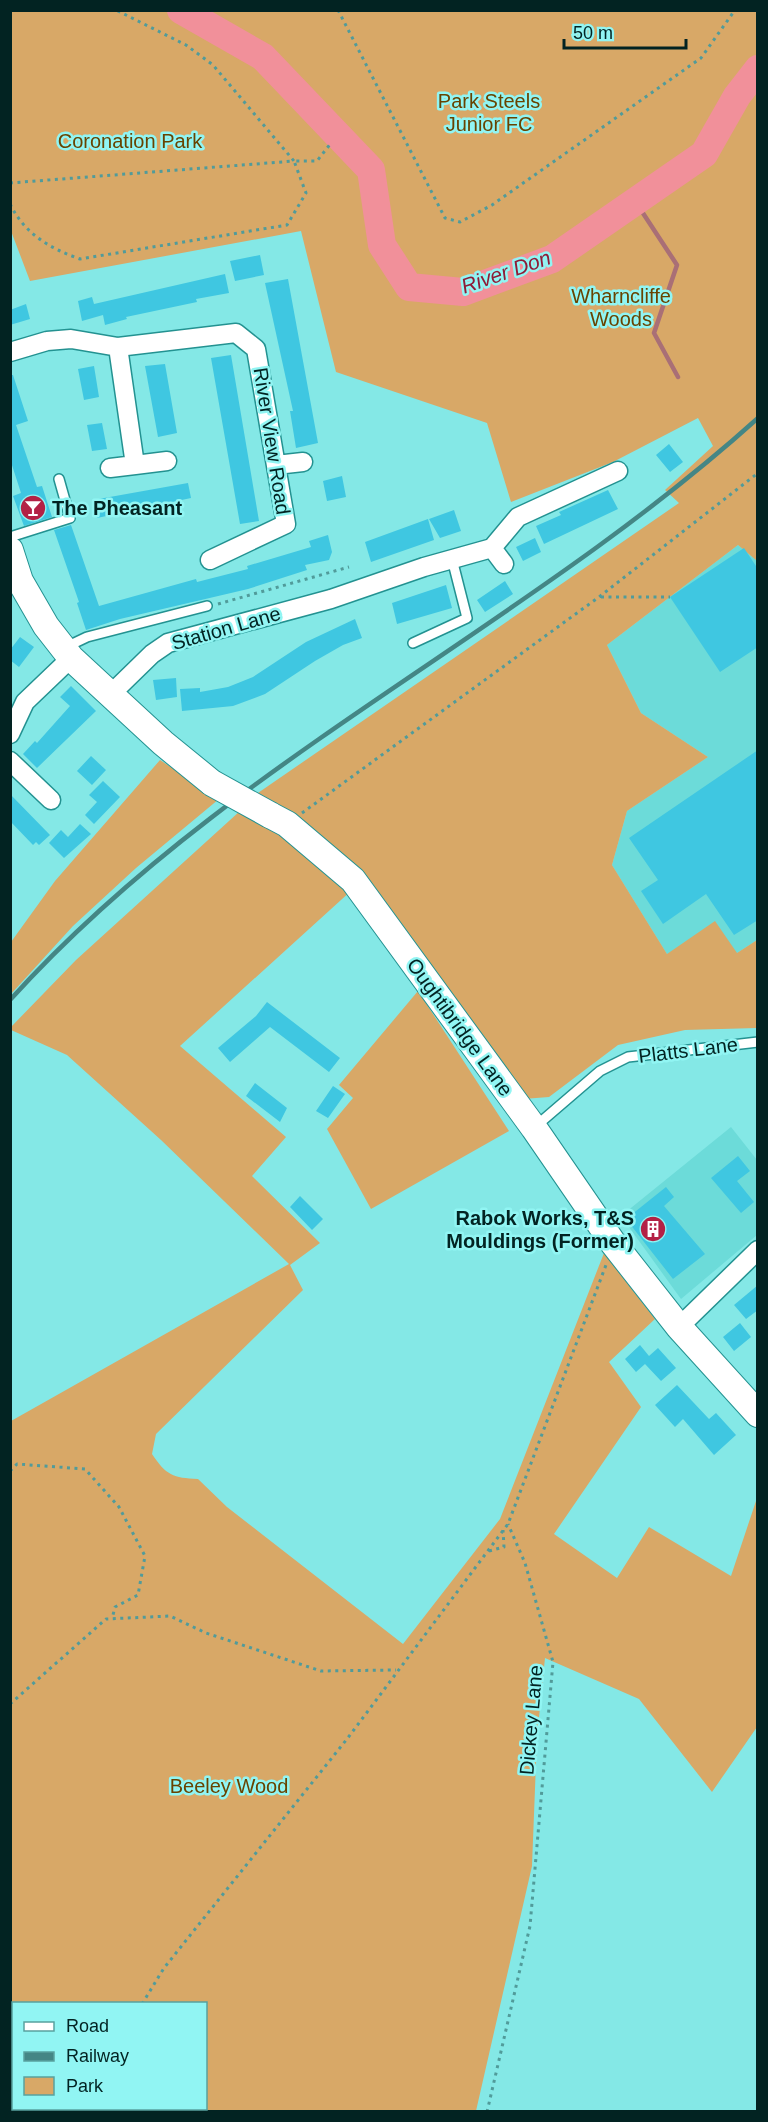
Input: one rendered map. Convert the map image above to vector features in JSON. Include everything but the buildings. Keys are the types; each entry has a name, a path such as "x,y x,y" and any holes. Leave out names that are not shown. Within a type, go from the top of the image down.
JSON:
{"street":[{"name":"River View Road","path":"10,352 47,342 71,339 118,347 236,333 256,348 286,524 210,560"},
{"path":"118,347 135,465"},
{"path":"110,468 168,461"},
{"path":"276,465 303,462"},
{"path":"504,564 492,548 518,517 618,471"},
{"name":"Station Lane","path":"112,693 152,654 168,643 331,599 492,548"},
{"path":"10,550 20,581 46,626 67,653 112,693"},
{"path":"10,734 25,702 67,653"},
{"name":"Oughtibridge Lane","path":"112,693 164,743 212,783 278,820 353,880 534,1128 613,1243 679,1327 758,1414"},
{"path":"10,762 51,800"},
{"path":"679,1327 758,1250"}],"lane":[{"path":"10,537 70,518 59,479"},
{"path":"413,643 467,618 452,559"},
{"path":"67,653 87,638 207,606"},
{"name":"Platts Lane","path":"534,1128 600,1071 628,1057 758,1042"}],"path":[{"path":"10,204 18,219 49,248 80,260 287,225 306,194 294,161 213,65 186,45 116,10"},
{"path":"338,10 445,218 460,222 492,204 701,58 735,10"},
{"path":"10,183 317,161 331,143"},
{"path":"278,820 599,597 758,473"},
{"path":"207,606 349,567"},
{"path":"599,597 670,597"},
{"path":"143,2002 164,1968 347,1739 396,1670 508,1524 613,1243"},
{"path":"10,1471 17,1464 85,1469 119,1507 145,1556 138,1595 115,1607 112,1620"},
{"name":"Dickey Lane","path":"487,2112 530,1926 553,1662 525,1563 508,1524"},
{"path":"488,1551 504,1547 503,1530"},
{"path":"10,1704 106,1620 170,1616 206,1633 321,1671 396,1670"}],"shaded area":[{"path":"738,545 757,561 757,940 737,953 667,954 612,865 627,811 708,757 641,713 607,645"},
{"path":"731,1127 757,1160 757,1235 681,1299 621,1216"}],"green space":[{"path":"11,11 757,11 757,561 738,545 607,645 641,713 708,757 627,811 612,865 667,954 715,921 737,953 757,940 757,1028 685,1030 618,1045 549,1097 523,1099 363,878 255,795 679,503 665,490 713,446 698,418 613,462 511,502 487,423 336,372 301,231 30,281 11,231"},
{"path":"160,760 219,799 136,868 73,926 11,994 11,942 55,881"},
{"name":"Beeley Wood","path":"240,811 280,831 352,890 180,1046 286,1137 252,1176 320,1243 290,1265 303,1290 156,1434 152,1454 171,1474 182,1478 198,1479 227,1507 403,1644 500,1519 604,1253 655,1319 609,1362 641,1407 554,1534 617,1578 649,1527 731,1576 757,1498 757,1727 712,1792 639,1699 545,1658 537,1737 532,1866 476,2111 11,2111 11,1421 289,1264 161,1140 67,1055 11,1030 11,1027 76,960"},
{"path":"418,991 509,1131 371,1209 327,1129 353,1098 339,1085"}],"waterway":[{"name":"River Don","path":"181,10 263,57 371,170 382,245 409,287 463,292 552,259 704,154 737,96 758,69"},
{"path":"635,201 677,265 654,333 678,377"}],"railway":[{"path":"10,1000 94,915 184,839 279,767 572,565 667,494 758,418"}],"place":[{"name":"The Pheasant","path":"33,508"},
{"name":"Rabok Works, T&S Mouldings (Former)","path":"653,1229"}],"park label":[{"name":"Park Steels Junior FC","path":"489,112"},
{"name":"Coronation Park","path":"130,141"},
{"name":"Wharncliffe Woods","path":"621,308"}]}
